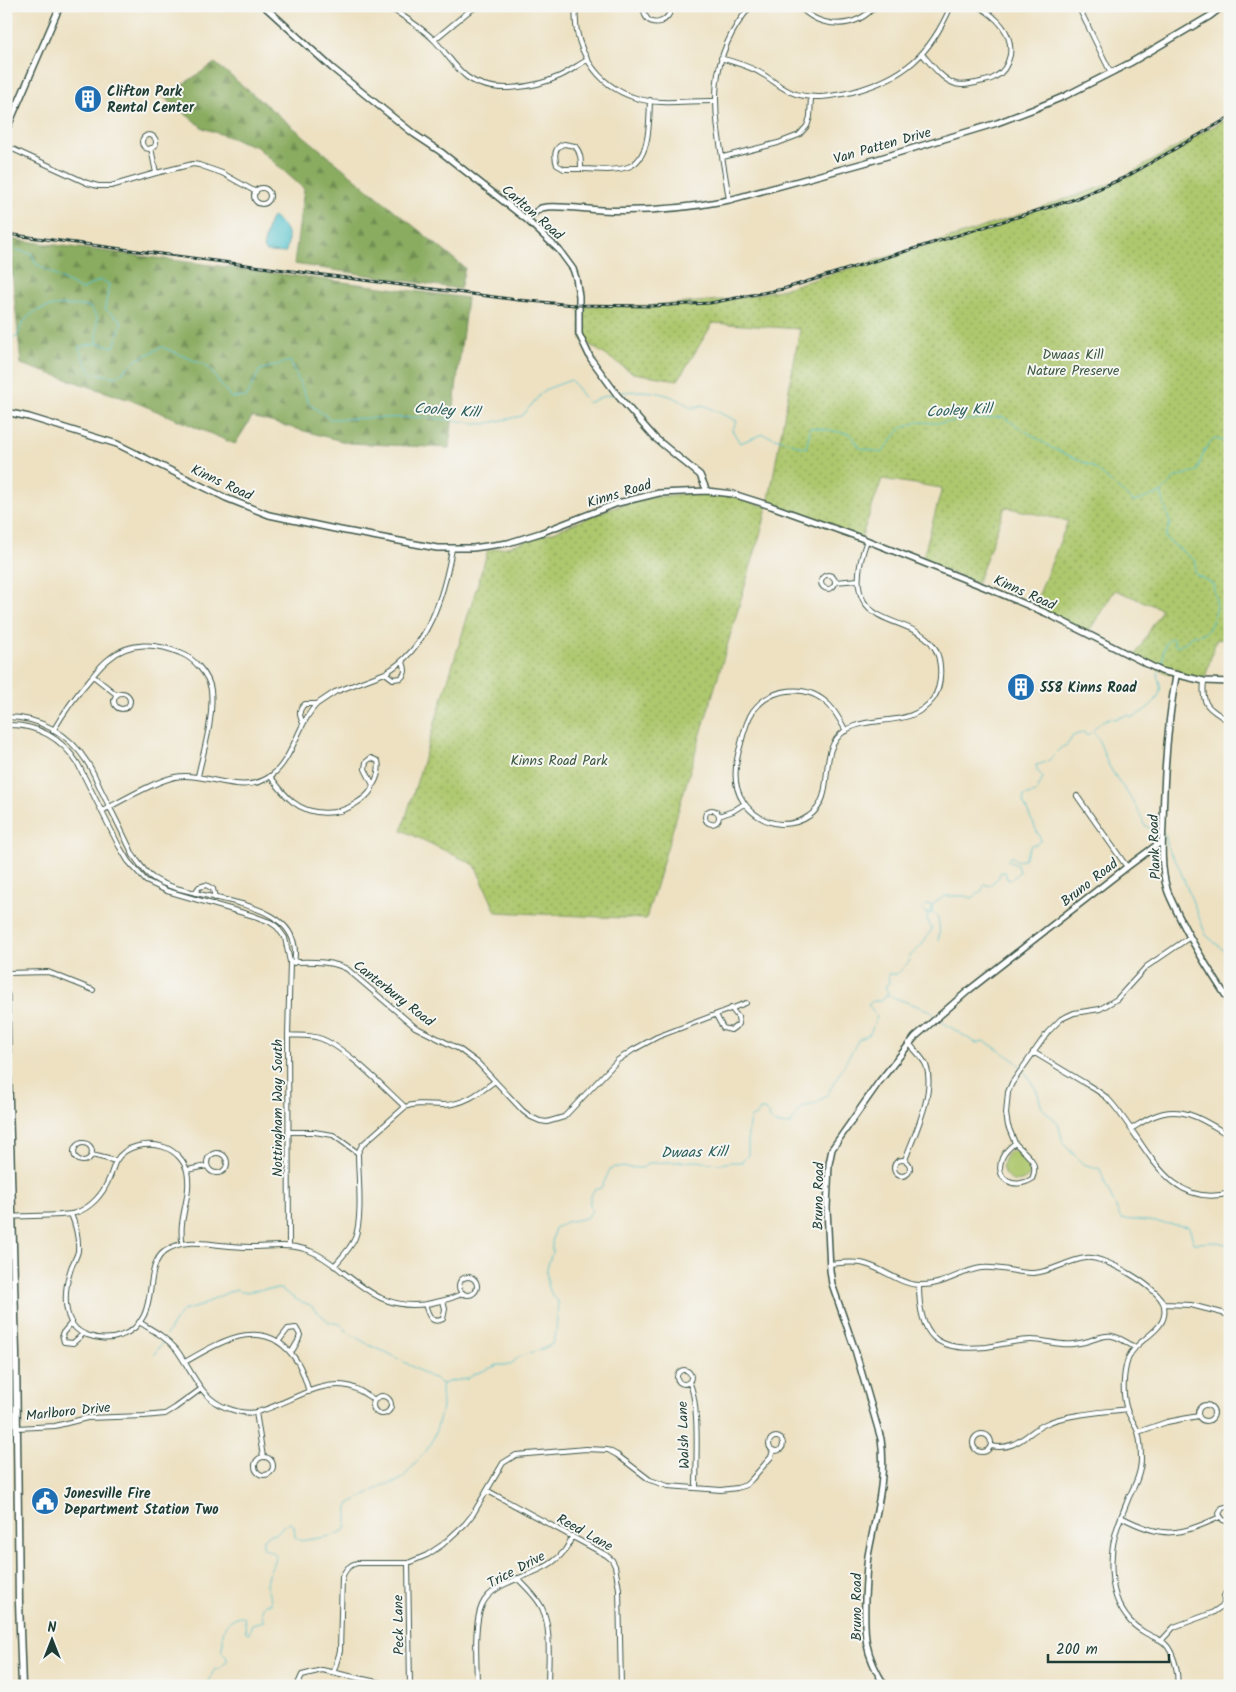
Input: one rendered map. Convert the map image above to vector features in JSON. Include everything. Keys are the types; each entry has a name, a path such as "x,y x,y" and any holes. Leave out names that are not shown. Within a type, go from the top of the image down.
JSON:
{"main road":[{"path":"6,995 8,1175 16,1428 18,1602 22,1686"}],"street":[{"path":"6,131 60,6"},
{"name":"Carlton Road","path":"264,6 332,68 379,107 441,152 526,219 559,250 572,269 578,288 579,334 592,359 613,390 655,438 700,475 707,491"},
{"path":"387,6 409,20 434,40 468,78 480,84 499,88 546,81 559,76 586,60"},
{"path":"434,40 478,6"},
{"path":"544,6 576,7 578,40 586,60 604,79 622,92 636,99 670,102 716,101"},
{"path":"644,6 645,15 648,19 658,22 668,18 671,13 671,6"},
{"path":"729,200 716,101 717,77 721,58 732,33 751,6"},
{"path":"800,6 820,22 840,24 860,19 870,13 875,6"},
{"path":"721,58 748,66 793,93 812,97 838,95 870,87 912,64 934,40 951,6"},
{"path":"922,54 940,73 956,84 970,84 995,77 1006,67 1010,40 1005,29 978,6"},
{"path":"1078,6 1111,72"},
{"name":"Van Patten Drive","path":"526,219 541,208 547,207 602,210 647,209 708,204 864,163 997,122 1065,96 1111,72 1223,6"},
{"path":"723,157 798,135 807,126 812,97"},
{"path":"581,169 580,153 575,146 569,144 559,146 555,156 557,165 564,168 581,169 620,169 629,167 635,162 647,139 650,100"},
{"path":"6,146 87,183 98,186 111,186 156,173 199,164 222,172 256,192"},
{"path":"151,148 156,173"},
{"path":"259,189 266,189 270,193 269,200 264,204 258,203 254,197 256,192 259,189"},
{"name":"Kinns Road","path":"6,412 29,417 117,444 226,498 269,515 437,548 452,549 493,545 524,539 638,497 680,491 707,491 733,494 866,540 1034,607 1159,670 1176,676 1204,681 1230,682"},
{"path":"846,730 829,705 817,697 789,690 773,694 752,712 744,731 734,773 740,798 744,804 756,815 778,824 804,820 816,812 823,800 830,751 835,741 846,730 866,724 904,718 917,713 926,707 938,690 940,661 934,646 915,630 872,611 860,595 858,580 861,556 866,540"},
{"path":"102,811 174,777 198,776 220,782 246,785 270,776 280,767 303,723 317,704 335,692 385,673 402,662 415,647 425,632 446,582 452,549"},
{"path":"835,582 858,580"},
{"path":"51,735 74,697 109,659 123,650 140,645 167,647 185,655 198,666 209,682 211,690 210,714 198,776"},
{"path":"385,673 392,679 401,678 404,676 405,669 402,662"},
{"path":"93,676 117,695"},
{"name":"Plank Road","path":"1176,676 1166,747 1162,841 1164,875 1167,889 1190,937 1230,1002"},
{"path":"1204,681 1202,694 1207,705 1230,722"},
{"path":"122,693 128,696 130,701 124,709 118,708 114,702 117,695 122,693"},
{"path":"303,723 299,712 301,707 305,704 317,704"},
{"name":"Nottingham Way South","path":"6,717 32,719 64,736 76,747 87,762 133,855 152,878 169,885 264,912 279,920 293,938 295,948 290,969 288,1036 290,1246"},
{"name":"Nottingham Way South","path":"6,725 25,726 51,735 72,753 128,860 146,881 167,891 270,922 277,927 285,938 292,962"},
{"path":"270,776 294,803 308,810 323,813 349,808 369,794 374,785 378,776 379,765 378,761 371,758 366,762 365,769 374,785"},
{"path":"1077,796 1127,867"},
{"path":"719,816 733,812 744,804"},
{"name":"Bruno Road","path":"885,1686 874,1669 865,1636 868,1558 883,1478 883,1451 855,1350 834,1293 830,1264 827,1192 830,1153 879,1082 909,1043 928,1025 969,990 1162,841"},
{"name":"Nottingham Way South","path":"195,892 199,887 206,885 213,889 215,898"},
{"path":"1015,1143 1003,1157 1001,1167 1002,1174 1008,1182 1020,1184 1032,1180 1035,1167 1032,1159 1015,1143 1010,1132 1006,1114 1008,1092 1012,1083 1048,1032 1061,1019 1074,1013 1100,1009 1117,999 1146,967 1190,937"},
{"name":"Canterbury Road","path":"292,962 325,963 347,969 415,1027 467,1054 531,1117 547,1122 564,1117 612,1066 625,1055 656,1037 746,1003"},
{"path":"6,973 48,972 92,990"},
{"path":"716,1015 723,1028 731,1030 738,1024 738,1017 731,1008"},
{"path":"288,1036 318,1037 330,1043 344,1052 404,1107"},
{"path":"905,1160 927,1098 928,1082 926,1065 909,1043"},
{"path":"1033,1052 1107,1098 1158,1168 1179,1186 1185,1190 1204,1195 1219,1196 1230,1193"},
{"path":"334,1266 351,1245 357,1229 358,1153 368,1139 404,1107 412,1104 443,1105 460,1102 469,1099 495,1081"},
{"path":"1131,1129 1152,1117 1182,1112 1193,1114 1230,1136"},
{"path":"288,1132 314,1132 333,1135 358,1153"},
{"path":"84,1143 91,1147 92,1155 82,1161 76,1157 75,1150 77,1146 84,1143"},
{"path":"9,1217 71,1214 84,1208 100,1196 116,1161 127,1150 136,1146 158,1145 167,1148 175,1154 183,1162 187,1170 188,1189 182,1224 182,1243"},
{"path":"212,1154 221,1155 226,1160 226,1167 219,1173 212,1172 207,1166 207,1159 212,1154"},
{"path":"92,1155 116,1161"},
{"path":"900,1160 905,1160 910,1165 909,1172 905,1175 898,1174 895,1166 900,1160"},
{"path":"187,1170 207,1166"},
{"path":"71,1214 76,1225 78,1251 71,1270 66,1296 67,1312 72,1322 84,1334 103,1338 117,1337 128,1333 139,1322 149,1302 154,1264 164,1252 188,1242 242,1247 290,1246 312,1252 372,1294 385,1301 400,1305 442,1301 463,1293 470,1295 476,1291 477,1284 473,1278 467,1277 461,1281 460,1287 463,1293"},
{"path":"830,1264 853,1262 864,1264 907,1283 919,1286 935,1284 981,1268 1035,1273 1078,1259 1096,1258 1142,1282 1156,1293 1164,1304 1164,1315 1160,1325 1134,1347 1125,1373 1127,1409 1138,1432 1141,1460 1139,1474 1121,1517 1112,1552 1112,1577 1117,1601 1131,1622 1154,1638 1162,1640 1173,1657 1176,1665 1177,1686"},
{"path":"919,1286 920,1308 927,1329 933,1339 951,1347 986,1347 1031,1340 1068,1345 1079,1344 1108,1335 1115,1336 1134,1347"},
{"path":"426,1304 430,1318 438,1322 445,1315 442,1301"},
{"path":"1164,1304 1191,1304 1230,1315"},
{"path":"72,1322 62,1334 64,1342 73,1343 84,1334"},
{"path":"139,1322 169,1342 185,1362 201,1390 220,1405 236,1410 256,1412 324,1387 344,1386 359,1390 375,1400"},
{"path":"278,1342 288,1329 296,1328 299,1332 298,1341 290,1353"},
{"path":"185,1362 230,1338 264,1336 278,1342 290,1353 302,1370 309,1392"},
{"name":"Walsh Lane","path":"689,1382 692,1388 695,1412 696,1488"},
{"name":"Marlboro Drive","path":"16,1428 55,1426 87,1418 165,1414 201,1390"},
{"path":"380,1396 387,1398 391,1404 389,1410 382,1413 377,1412 374,1408 375,1400 380,1396"},
{"path":"1203,1406 1210,1406 1214,1411 1214,1416 1210,1421 1202,1421 1198,1416 1198,1411 1203,1406"},
{"path":"991,1446 1000,1448 1010,1446 1045,1424 1060,1418 1127,1409"},
{"path":"256,1412 263,1457"},
{"path":"1138,1432 1167,1422 1198,1416"},
{"path":"980,1435 987,1436 991,1446 985,1452 978,1451 974,1444 974,1439 980,1435"},
{"path":"334,1671 340,1651 342,1577 345,1570 357,1563 408,1563 427,1555 456,1533 473,1514 503,1463 516,1455 586,1449 608,1450 650,1480 659,1484 727,1490 746,1485 771,1458 773,1450"},
{"path":"263,1457 269,1459 272,1464 271,1470 264,1474 258,1472 255,1468 256,1461 263,1457"},
{"name":"Reed Lane","path":"488,1491 572,1536 612,1560 620,1591 621,1686"},
{"path":"1230,1506 1222,1508 1220,1512 1220,1517 1225,1522 1230,1522"},
{"path":"1121,1517 1152,1530 1178,1533 1220,1517"},
{"name":"Trice Drive","path":"477,1686 477,1636 482,1604 496,1590 517,1578 554,1562 563,1554 572,1536"},
{"name":"Peck Lane","path":"408,1563 410,1686"},
{"path":"517,1578 542,1607 546,1618 548,1631 548,1686"},
{"path":"1230,1589 1224,1594 1223,1599 1230,1608"},
{"path":"1162,1640 1174,1627 1212,1613 1225,1604"},
{"path":"297,1686 302,1675 322,1670 334,1671 396,1686"}],"green space":[{"path":"215,63 465,268 460,289 294,264 304,189 257,147 203,128 164,97"},
{"name":"Dwaas Kill Nature Preserve","path":"1230,117 1230,638 1216,640 1204,681 1167,673 1134,658 1162,609 1115,590 1087,634 1034,607 1068,521 1005,507 977,584 922,561 942,488 882,479 861,538 768,505 800,329 713,323 678,380 633,373 581,339 579,306 647,306 733,299 779,290 960,235 1113,183"},
{"path":"9,239 467,298 449,448 349,443 252,417 235,444 133,401 21,364"},
{"name":"Kinns Road Park","path":"693,493 734,497 767,507 646,919 496,912 475,865 402,830 488,550 507,547 556,531 639,499"},
{"path":"1011,1151 1018,1151 1029,1162 1032,1171 1026,1178 1020,1181 1013,1181 1004,1172 1005,1158"}],"water":[{"path":"272,217 287,232 288,242 285,253 267,252 263,248"}],"waterway":[{"name":"Cooley Kill","path":"6,247 32,254 36,264 81,290 100,280 109,284 105,309 122,321 114,347 97,343 78,347 91,373 117,377 136,360 162,347 207,366 231,398 246,397 260,370 290,361 309,404 330,419 424,417 484,424 522,416 544,390 571,380 588,403 604,396 615,394"},
{"path":"6,339 17,337 25,321 40,310 56,306 74,306 90,307 97,317 97,343"},
{"name":"Cooley Kill","path":"619,393 648,391 675,398 691,408 703,405 737,421 732,430 740,443 763,434 806,448 810,427 851,434 860,448 882,453 900,429 918,422 936,423 1003,417 1052,448 1092,466 1134,502 1161,493 1176,477 1197,471 1205,449 1214,439 1230,442"},
{"name":"Dwaas Kill","path":"1160,668 1165,644 1171,638 1175,640 1174,644 1178,646 1193,635 1202,634 1208,630 1217,608 1213,584 1195,574 1195,561 1165,538 1170,523 1161,493"},
{"name":"Dwaas Kill","path":"207,1686 215,1669 219,1669 227,1661 222,1649 223,1631 226,1625 235,1618 244,1617 246,1632 249,1633 252,1624 264,1621 262,1612 265,1604 271,1604 266,1585 275,1554 263,1548 263,1539 269,1534 276,1534 284,1525 291,1523 294,1526 295,1537 301,1541 330,1536 346,1529 350,1503 384,1485 403,1478 426,1451 432,1442 438,1424 442,1407 441,1390 443,1384 467,1379 498,1365 511,1365 518,1357 552,1344 556,1332 558,1301 550,1291 547,1281 547,1266 552,1252 555,1228 566,1222 586,1218 592,1211 590,1203 594,1190 601,1188 610,1170 614,1167 642,1168 649,1163 697,1161 720,1164 742,1162 748,1155 750,1119 757,1115 760,1110 765,1110 769,1113 770,1119 775,1124 790,1125 802,1107 815,1104 827,1095 859,1039 870,1034 877,1017 868,1005 873,1001 881,1001 888,993 885,986 889,983 888,974 897,974 909,962 910,956 921,946 932,929 927,919 928,913 932,913 932,905 945,896 972,898 981,892 985,884 989,886 998,878 1001,872 1005,872 1007,879 1011,880 1019,872 1017,865 1008,861 1011,856 1018,861 1024,859 1031,845 1037,844 1041,840 1023,802 1024,796 1036,793 1043,778 1036,765 1048,761 1062,747 1067,745 1073,736 1084,732 1087,736 1101,722 1109,718 1114,719 1128,715 1132,717 1144,711 1155,701 1160,692 1157,675 1159,672"},
{"path":"1094,732 1112,772 1133,801 1144,825 1157,832"},
{"path":"1165,833 1168,849 1178,865 1206,935 1230,956"},
{"path":"927,913 922,910 926,905 931,905"},
{"path":"933,914 937,915 940,931 938,940"},
{"path":"887,995 931,1011 934,1015"},
{"path":"939,1020 974,1042 983,1041 988,1043 1021,1067"},
{"path":"1025,1072 1037,1091 1042,1108 1058,1123 1063,1143 1083,1164 1100,1169 1121,1219 1189,1227 1194,1243 1217,1242 1230,1245"},
{"path":"166,1335 182,1311 201,1306 236,1289 241,1292 281,1289 297,1300 310,1305 329,1322 340,1324 349,1333 371,1346 388,1353 443,1384"},
{"name":"Dwaas Kill","path":"154,1355 163,1341"}],"railway":[{"path":"6,234 518,300 575,305 651,306 710,303 783,289 1072,200 1126,177 1230,117"}],"place":[{"name":"Clifton Park Rental Center","path":"88,99"},
{"name":"558 Kinns Road","path":"1021,687"},
{"name":"Jonesville Fire Department Station Two","path":"45,1501"}]}
